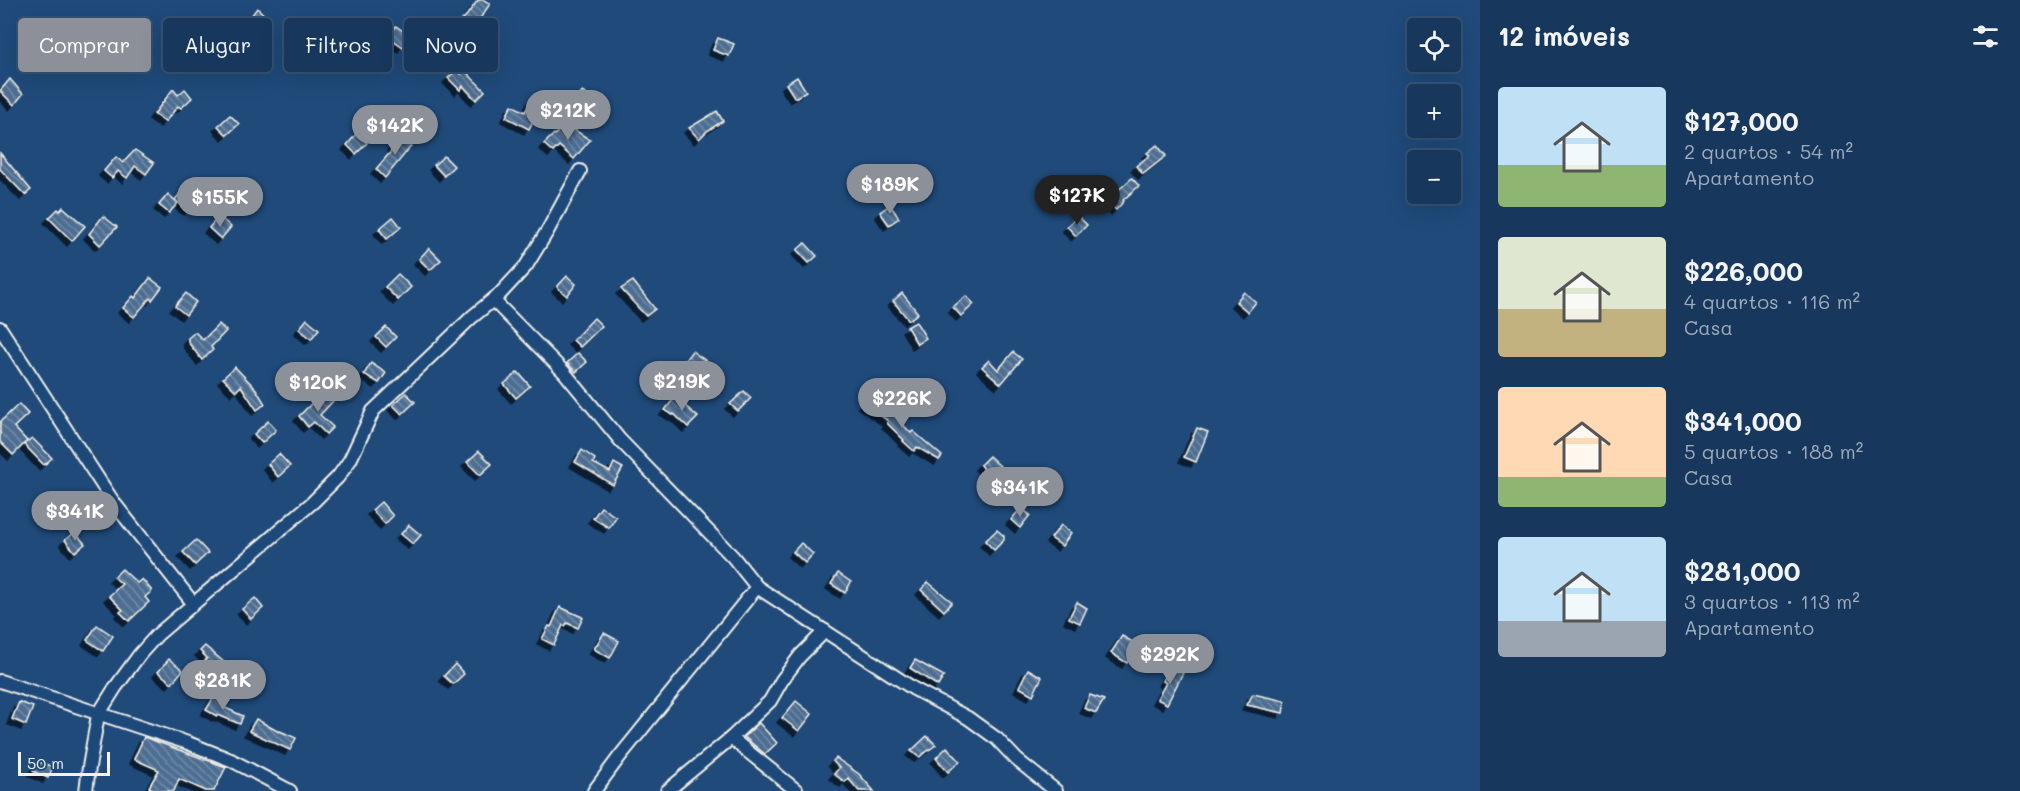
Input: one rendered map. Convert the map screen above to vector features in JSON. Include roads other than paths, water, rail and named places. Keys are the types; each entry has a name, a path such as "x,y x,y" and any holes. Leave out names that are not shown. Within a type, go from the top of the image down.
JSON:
{"street":[{"path":"86,791 98,715 140,654 157,634 330,485 350,460 373,411 493,300 526,266 580,171"},
{"path":"493,300 564,372 620,440 733,556 757,587 914,689 968,718 998,739 1017,760 1056,791"},
{"path":"0,328 114,502 193,603"},
{"path":"594,791 757,587"},
{"path":"667,791 770,702 782,680 800,656 825,631"},
{"path":"0,681 188,743 231,760 290,791"},
{"path":"731,738 797,791"}]}
